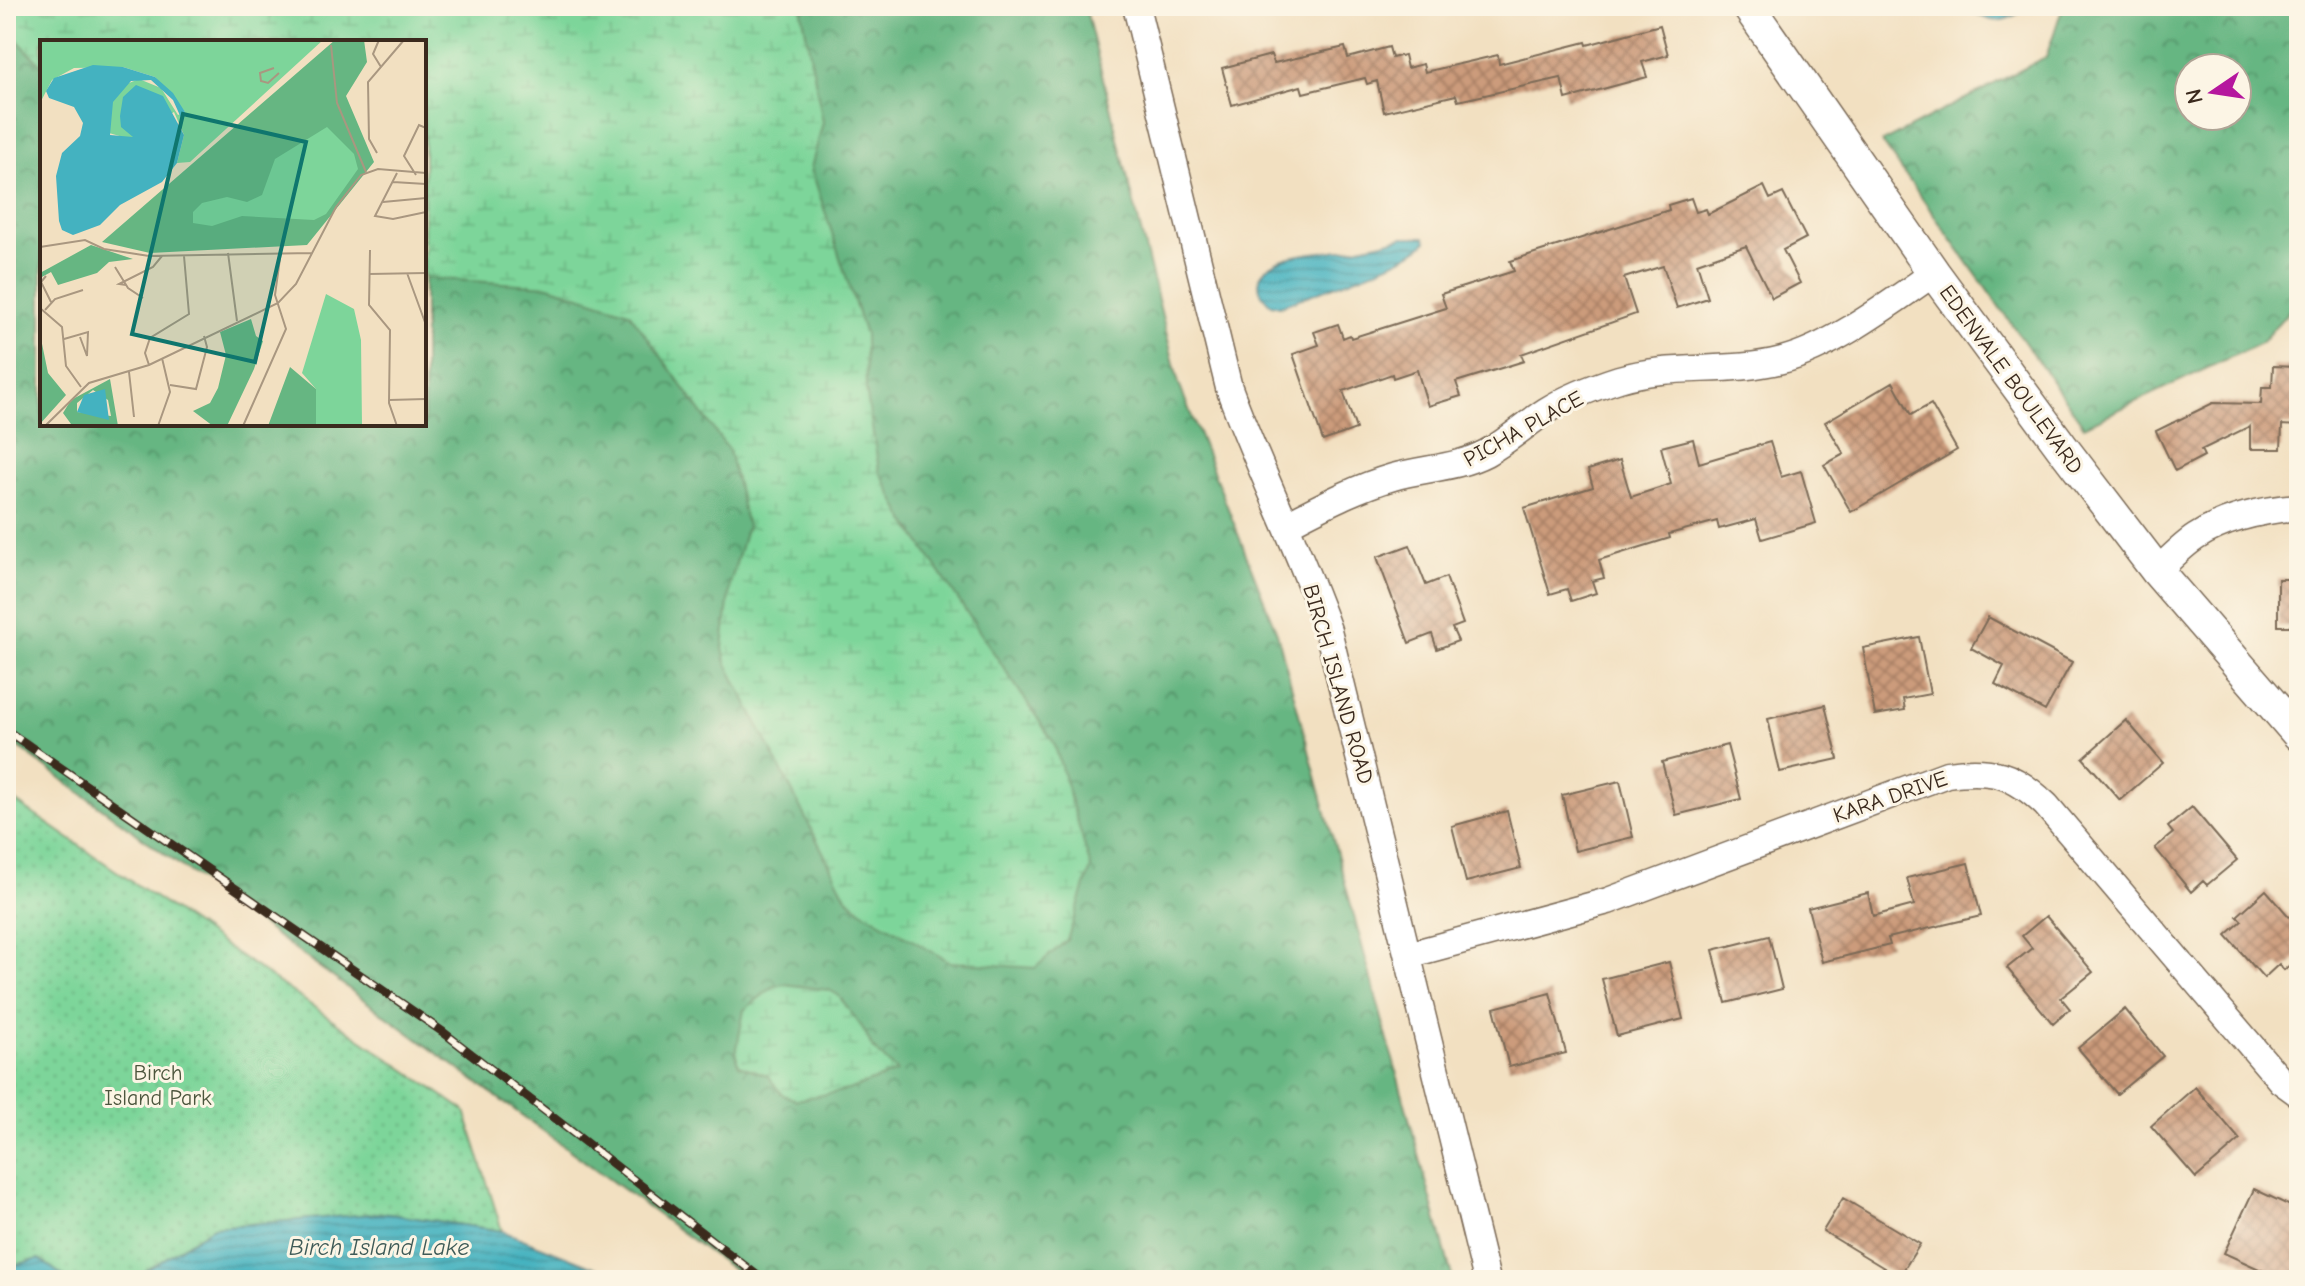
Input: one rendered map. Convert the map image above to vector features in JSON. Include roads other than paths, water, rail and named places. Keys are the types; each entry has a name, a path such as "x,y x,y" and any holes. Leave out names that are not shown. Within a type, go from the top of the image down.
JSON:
{"street":[{"name":"BIRCH ISLAND ROAD","path":"1136,6 1229,388 1328,630 1487,1280"},
{"name":"EDENVALE BOULEVARD","path":"1748,6 1934,273 2062,447 2157,571 2299,735"},
{"name":"PICHA PLACE","path":"1287,524 1357,488 1425,468 1456,465 1486,453 1547,411 1581,393 1618,380 1653,370 1722,369 1780,361 1809,351 1934,273"},
{"path":"2157,571 2195,538 2229,521 2266,510 2299,507"},
{"name":"KARA DRIVE","path":"1408,955 1608,901 1974,762 2026,785 2046,805 2281,1081 2299,1094"}],"water":[{"path":"1965,6 2030,6 2012,17 1997,21 1982,17"},
{"path":"1403,237 1425,237 1426,241 1418,249 1382,267 1280,306 1271,304 1261,292 1259,283 1263,273 1281,260"},
{"name":"Birch Island Lake","path":"383,1213 502,1231 627,1280 132,1280 213,1227"},
{"path":"39,1259 69,1280 6,1280 6,1267"}],"railway":[{"path":"6,730 443,1032 763,1280"}],"park label":[{"name":"Birch Island Park","path":"158,1084"}]}
